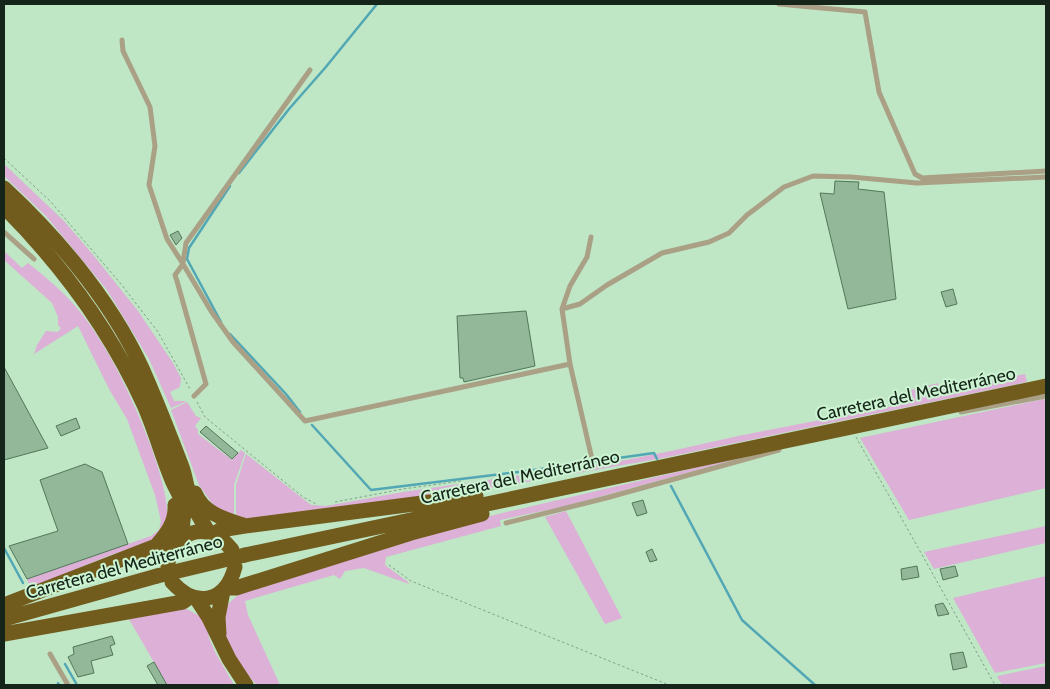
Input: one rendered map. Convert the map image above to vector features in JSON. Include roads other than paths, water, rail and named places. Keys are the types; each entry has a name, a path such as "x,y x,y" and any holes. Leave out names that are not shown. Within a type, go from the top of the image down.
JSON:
{"highway":[{"path":"4,188 64,249 109,310 147,378 178,477 183,507 180,540"},
{"path":"4,207 43,247 64,272 103,328 121,359 178,477 212,534"},
{"name":"Carretera del Mediterráneo","path":"4,619 157,576 237,557 1046,386"},
{"path":"178,477 209,511 221,518 245,526"},
{"path":"156,546 168,531 174,518 178,477"},
{"path":"212,534 220,530 245,526 502,492 572,478 611,477"},
{"path":"172,582 180,592 193,598 205,599 224,590 236,588 411,533 522,503 562,488"},
{"path":"168,566 171,550 180,540 190,534 200,532 212,534 223,540 237,557 232,579 224,590 218,617 219,636"},
{"path":"4,605 156,546 180,540"},
{"path":"4,634 183,602 193,598"},
{"path":"193,598 219,636 229,659 244,684"}],"lane":[{"path":"779,4 865,12 879,92 915,174 922,178 1046,171"},
{"path":"122,40 122,51 150,107 156,146 149,185 167,239 211,312 233,342 304,421 570,364"},
{"path":"194,396 206,384 176,275 183,264 186,243 310,70"},
{"path":"562,308 580,304 607,285 662,253 709,242 729,233 747,215 784,187 813,176 851,177 917,183 1046,176"},
{"path":"4,232 34,259"},
{"path":"591,238 587,257 570,286 562,308 570,364 592,459"},
{"path":"959,412 1046,396"},
{"path":"506,523 599,500 782,449"},
{"path":"50,654 68,685"}],"waterway":[{"path":"239,173 289,109 377,4"},
{"path":"221,322 187,259 189,248 230,186"},
{"path":"230,334 286,394 300,412"},
{"path":"312,425 371,490 654,453 657,459"},
{"path":"671,486 742,620 815,685"},
{"path":"4,548 23,583"},
{"path":"65,664 77,685"}]}
